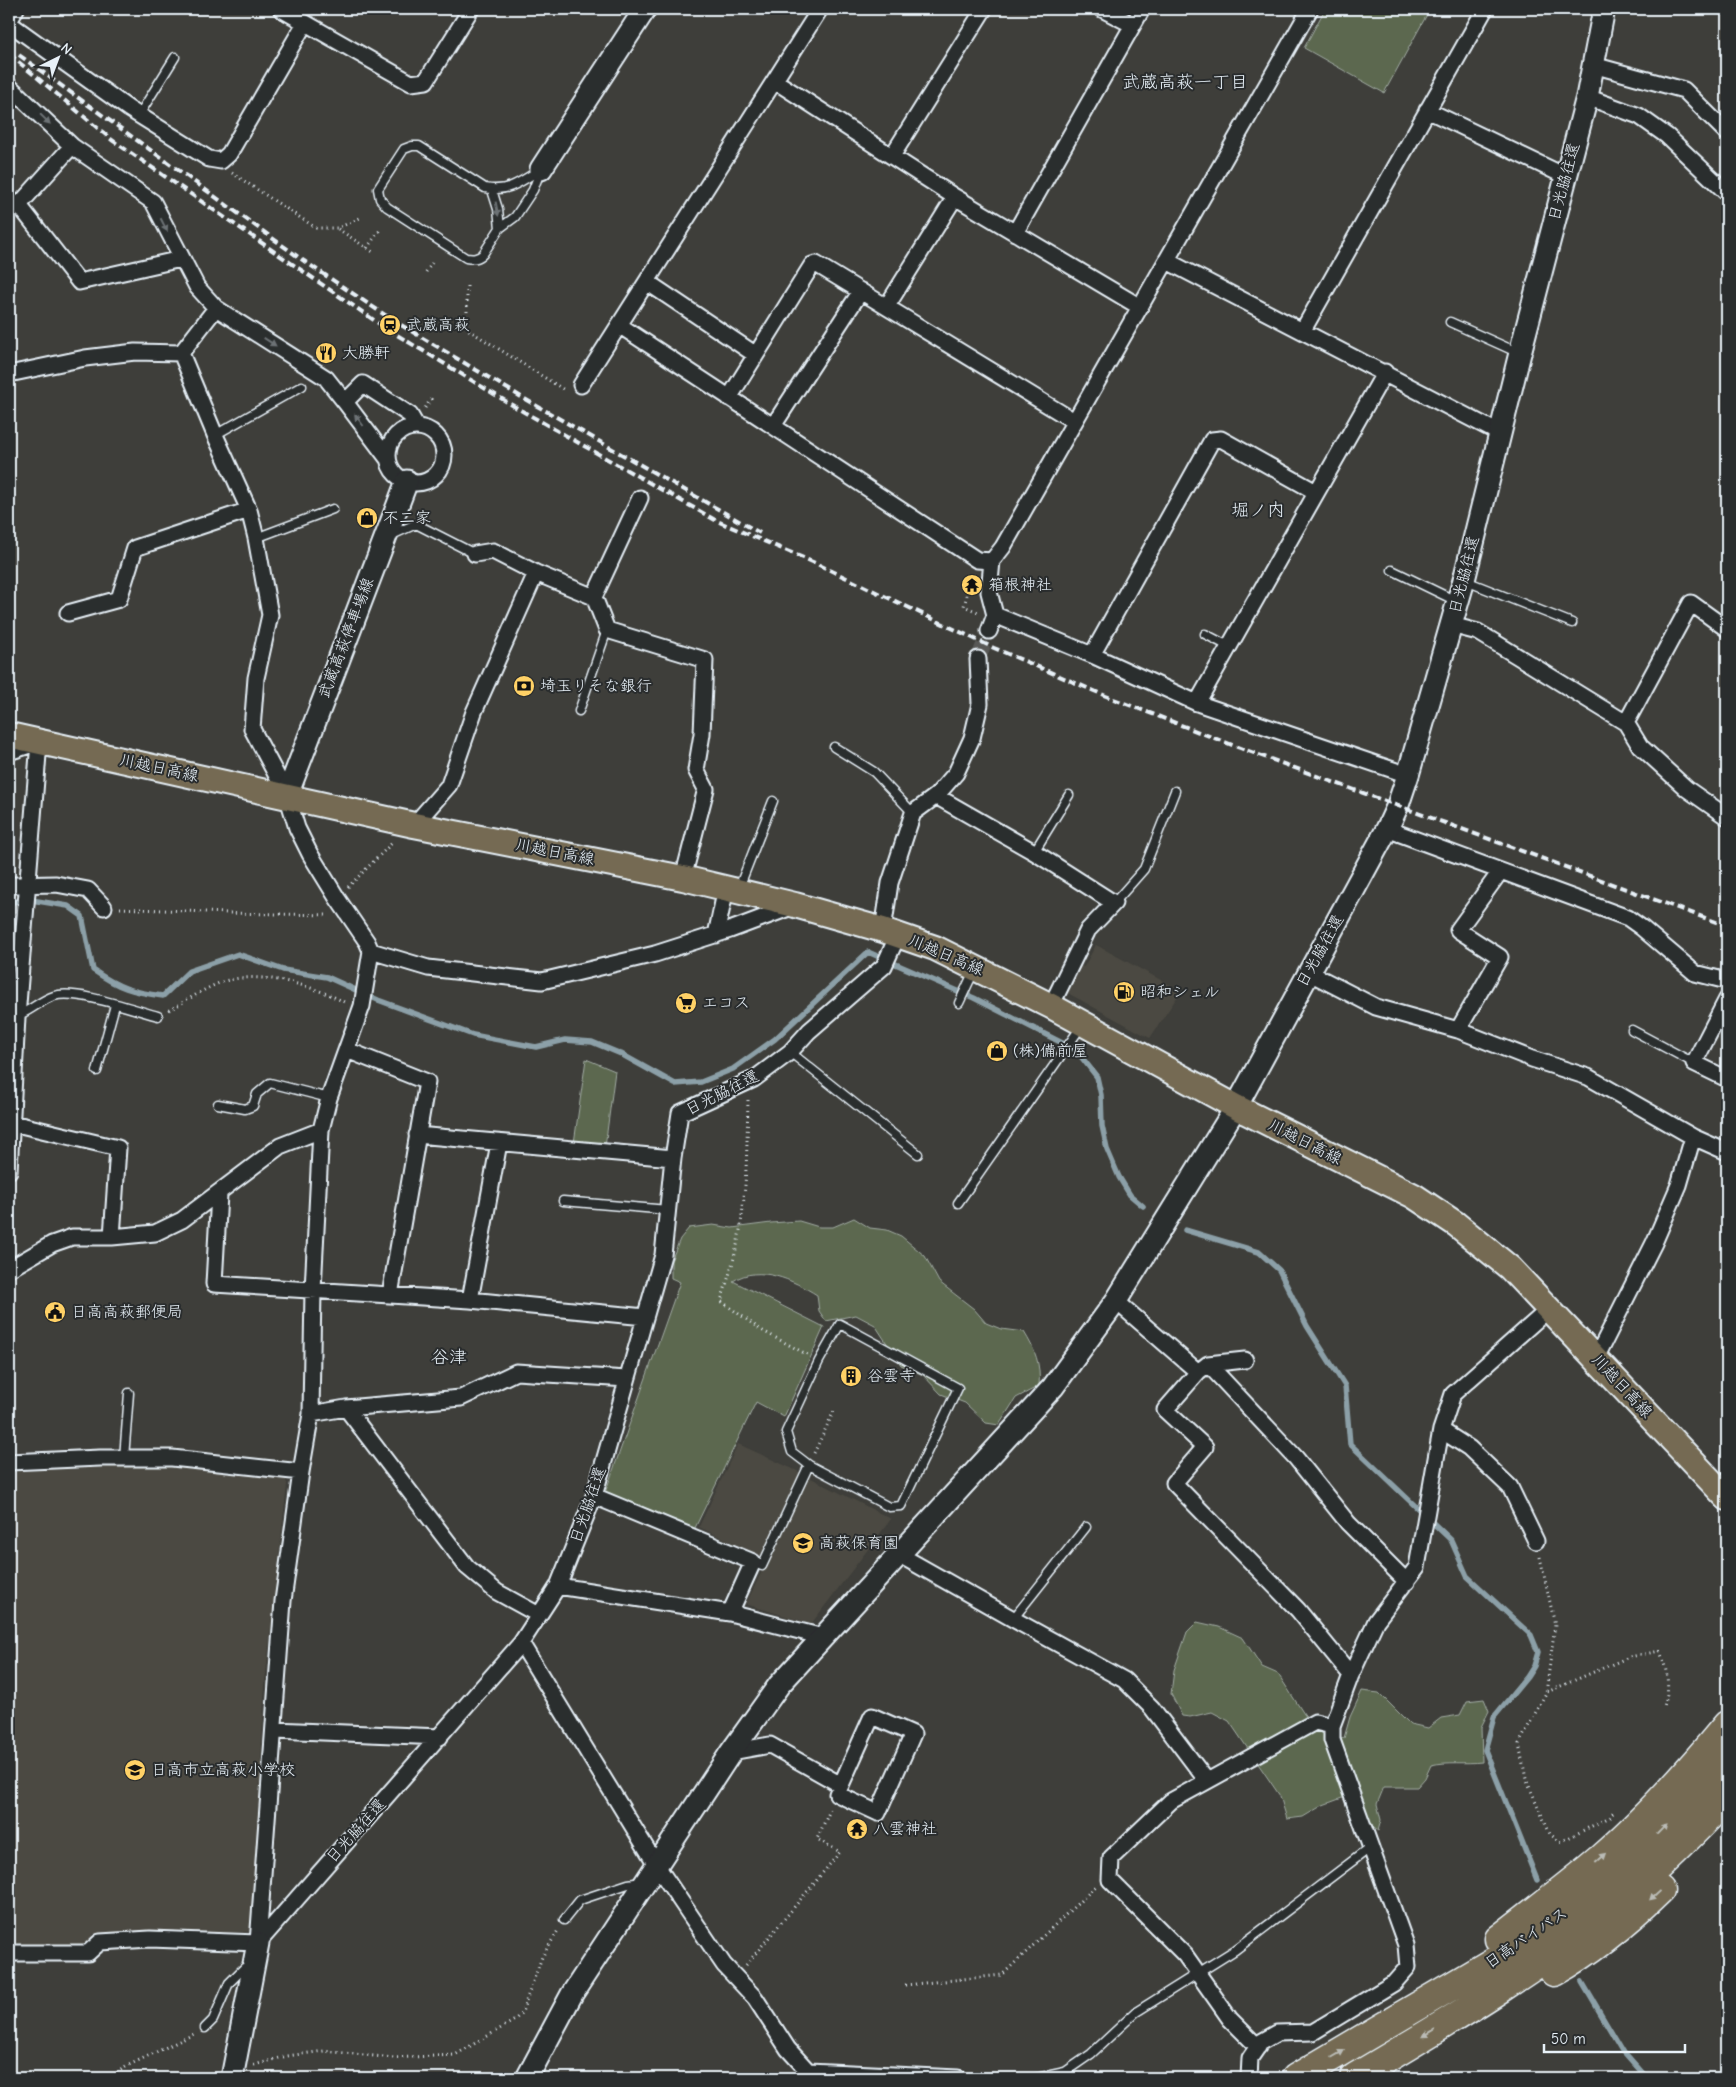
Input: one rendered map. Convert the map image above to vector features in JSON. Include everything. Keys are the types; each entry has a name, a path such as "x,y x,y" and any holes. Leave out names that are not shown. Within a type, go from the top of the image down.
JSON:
{"highway":[{"path":"1553,1937 1578,1918 1601,1858 1653,1809 1727,1725"},
{"name":"日高バイパス","path":"1578,1918 1727,1760"},
{"name":"日高バイパス","path":"1578,1918 1626,1895 1672,1854 1727,1798"},
{"path":"1553,1937 1578,1918 1628,1919 1727,1824"},
{"name":"日高バイパス","path":"1354,2078 1455,2018 1553,1937"},
{"name":"日高バイパス","path":"1296,2078 1508,1953 1553,1937"}],"main road":[{"name":"川越日高線","path":"9,735 287,795 414,825 683,878 795,905 891,939 935,948 973,973 1052,1006 1079,1028 1414,1196 1456,1224 1510,1268 1727,1498"}],"street":[{"path":"16,9 9,22 140,115 210,159 221,161 229,154 305,24"},
{"path":"280,9 411,83 426,81 471,9"},
{"path":"541,169 645,9"},
{"path":"582,385 820,9"},
{"path":"892,156 984,9"},
{"path":"1102,9 1133,25"},
{"path":"1014,234 1142,9"},
{"path":"989,631 995,615 989,592 992,561 1003,547 1310,9"},
{"path":"1303,330 1485,9"},
{"name":"日光脇往還","path":"527,2078 572,1994 731,1752 779,1686 1053,1387 1116,1301 1236,1107 1387,830 1408,775 1464,580 1499,433 1587,97 1604,9"},
{"path":"1593,65 1684,90 1727,133"},
{"path":"775,81 955,198 1140,308"},
{"path":"9,86 72,146 153,202 198,287 216,308 326,378 388,459 396,474 407,481 421,482 430,479 437,473 444,457 439,440 433,433 426,428 417,427 409,428 395,436 391,443 388,459"},
{"path":"1587,97 1639,116 1667,136 1727,193"},
{"path":"1427,110 1565,176"},
{"path":"72,146 14,203 79,282 182,258"},
{"path":"887,306 955,198"},
{"path":"1167,261 1385,372 1499,433"},
{"path":"729,398 812,265 816,264 1074,421"},
{"path":"647,282 756,355"},
{"path":"773,426 861,290"},
{"path":"181,353 216,308"},
{"path":"619,325 977,560 992,561"},
{"path":"9,374 85,358 135,352 181,353"},
{"path":"9,1953 88,1953 100,1942 150,1939 258,1942 284,1601 301,1472 311,1414 313,1290 321,1130 329,1098 347,1050 357,1006 365,986 371,951 310,854 297,828 287,795 252,729 256,678 270,615 256,538 249,510 181,353"},
{"path":"1197,703 1385,372"},
{"path":"345,402 364,384 410,415 417,427"},
{"path":"1092,655 1212,440 1221,439 1316,492"},
{"name":"武蔵高萩停車場線","path":"287,795 407,481"},
{"path":"594,597 640,498"},
{"path":"68,613 119,599 135,548 249,510"},
{"path":"475,554 493,552 536,573 594,597 607,630 705,660 702,734 696,770 706,788 683,878"},
{"path":"414,825 449,784 474,712 536,573"},
{"path":"1626,723 1691,603 1727,629"},
{"path":"995,615 1092,655 1197,703 1408,775"},
{"path":"1451,625 1478,632 1626,723 1640,746 1687,789 1727,817"},
{"path":"914,813 936,796 956,773 972,738 980,704 978,659"},
{"path":"9,752 39,742 25,912 13,1017 12,1123 9,1171"},
{"path":"936,796 1034,852 1114,903 1088,930 1052,1006"},
{"name":"日光脇往還","path":"233,2075 258,1942 521,1644 558,1586 594,1496 663,1255 673,1158 680,1113 749,1082 790,1052 808,1031 884,966 891,939 890,883 914,813"},
{"path":"1387,830 1628,918 1695,974 1727,982"},
{"path":"1458,1030 1500,957 1458,930 1500,872"},
{"path":"9,885 56,884 88,890 104,907"},
{"path":"716,935 733,890"},
{"path":"371,951 428,968 542,981 655,954 716,935 795,905"},
{"path":"1308,972 1376,1007 1458,1030 1532,1059 1588,1077 1693,1137 1727,1152"},
{"path":"1727,999 1694,1063 1727,1079"},
{"path":"347,1050 427,1082 390,1295"},
{"path":"12,1123 118,1148 112,1237"},
{"path":"9,1269 52,1244 72,1237 112,1237 154,1232 182,1220 219,1194 280,1146 321,1130"},
{"path":"417,1135 673,1158"},
{"path":"1596,1358 1661,1227 1679,1185 1693,1137"},
{"path":"470,1300 499,1143"},
{"path":"219,1194 214,1284 470,1300 645,1317"},
{"path":"1116,1301 1203,1368 1296,1458 1348,1523 1407,1582"},
{"path":"1249,2078 1250,2058 1261,2042 1277,2033 1313,2032 1394,1983 1408,1967 1406,1945 1332,1740 1332,1726 1351,1675 1376,1621 1418,1567 1441,1430 1453,1394 1549,1309"},
{"path":"1245,1360 1203,1368 1165,1410 1205,1447 1174,1483 1298,1610 1351,1675"},
{"path":"311,1414 346,1408 461,1398 516,1372 627,1379"},
{"path":"346,1408 467,1567 497,1592 539,1616"},
{"path":"1441,1430 1469,1448 1510,1488 1536,1541"},
{"path":"9,1462 172,1458 301,1472"},
{"path":"594,1496 753,1562 730,1613"},
{"path":"898,1554 1124,1680 1152,1708 1207,1780"},
{"path":"558,1586 730,1613 823,1637"},
{"path":"521,1644 653,1873 724,1965 755,1998 788,2049 808,2075 958,2078"},
{"path":"731,1752 770,1745 839,1789 878,1813 913,1734 872,1716 839,1789"},
{"path":"1258,2047 1230,2019 1185,1955 1110,1880 1110,1858 1171,1802 1207,1780 1316,1722 1332,1726"},
{"path":"275,1730 440,1737"}],"lane":[{"path":"140,115 175,57"},
{"path":"412,146 419,146 484,188 492,190 513,187 541,169 533,190 515,217 500,228 479,258 466,258 387,207 380,199 378,189 404,149 412,146"},
{"path":"492,190 498,209 500,228"},
{"path":"1450,322 1520,353"},
{"path":"215,435 302,386"},
{"path":"256,538 333,509"},
{"path":"386,532 394,534 416,524 475,554"},
{"path":"1392,570 1458,602"},
{"path":"1464,580 1572,623"},
{"path":"579,711 607,630"},
{"path":"1205,634 1230,647"},
{"path":"834,747 874,772 914,813"},
{"path":"1114,903 1144,869 1175,792"},
{"path":"1034,852 1069,795"},
{"path":"733,890 742,880 773,801"},
{"path":"959,1003 973,973"},
{"path":"13,1017 55,996 76,995 158,1016"},
{"path":"97,1071 115,1005"},
{"path":"958,1203 1079,1028"},
{"path":"1632,1030 1694,1063"},
{"path":"790,1052 918,1154"},
{"path":"218,1104 245,1109 252,1106 257,1094 270,1084 329,1098"},
{"path":"563,1201 669,1210"},
{"path":"840,1324 958,1388 901,1506 889,1507 809,1465 792,1452 786,1432 819,1361 840,1324"},
{"path":"124,1458 129,1393"},
{"path":"753,1562 762,1566 809,1465"},
{"path":"1012,1619 1086,1527"},
{"path":"1037,2078 1066,2072 1091,2054 1136,2012 1197,1972 1236,1950 1371,1847"},
{"path":"564,1920 580,1900 628,1884 653,1873"},
{"path":"205,2028 214,2020 229,1983 244,1968 253,1964"}],"path":[{"path":"221,161 229,171 316,228 338,228 360,218"},
{"path":"338,228 373,252"},
{"path":"367,248 380,230"},
{"path":"426,272 432,263"},
{"path":"467,286 467,329 574,396 582,385"},
{"path":"423,412 431,399 428,397"},
{"path":"337,898 393,842"},
{"path":"104,907 228,913 349,915"},
{"path":"158,1016 218,983 241,979 274,979 328,993 357,1006"},
{"path":"749,1082 747,1154 742,1216 736,1252 721,1302 761,1330 819,1361"},
{"path":"809,1465 835,1409"},
{"path":"1536,1541 1555,1625 1546,1693 1519,1744 1526,1778 1550,1834 1560,1842 1610,1817 1613,1812"},
{"path":"1546,1693 1629,1657 1660,1651 1668,1676 1668,1695 1664,1706"},
{"path":"736,1977 840,1852 817,1839 839,1789"},
{"path":"905,1985 1002,1975 1094,1888 1110,1880"},
{"path":"233,2075 287,2056 324,2051 394,2058 455,2055 506,2026 522,2012 542,1957 564,1920"},
{"path":"108,2078 129,2065 205,2028"}],"shaded area":[{"name":"昭和シェル","path":"1096,945 1181,991 1150,1038 1066,992 1079,965 1084,967"},
{"name":"高萩保育園","path":"738,1444 795,1470 891,1519 811,1624 746,1604 768,1559 699,1527"},
{"name":"日高市立高萩小学校","path":"139,1466 234,1470 285,1477 287,1484 265,1682 252,1932 92,1934 92,1944 9,1944 9,1473"}],"green space":[{"path":"1325,9 1430,9 1384,93 1304,48"},
{"path":"586,1059 615,1071 605,1147 574,1143"},
{"path":"854,1218 870,1228 887,1230 901,1236 925,1256 939,1282 974,1309 986,1323 1001,1329 1024,1332 1036,1358 1039,1371 1039,1386 1016,1398 999,1425 986,1423 965,1403 941,1394 923,1375 901,1365 875,1325 856,1315 826,1321 819,1311 817,1295 808,1289 776,1276 754,1274 743,1276 733,1281 824,1327 784,1417 756,1402 694,1530 605,1493 680,1282 671,1278 671,1261 680,1239 689,1228 713,1225 732,1228 799,1221 819,1227 833,1227"},
{"path":"1197,1622 1219,1627 1243,1638 1262,1667 1278,1674 1304,1714 1320,1733 1344,1738 1350,1717 1362,1691 1379,1693 1410,1724 1428,1728 1441,1718 1460,1715 1467,1701 1484,1699 1489,1711 1481,1727 1482,1762 1431,1765 1425,1778 1417,1787 1384,1787 1377,1804 1381,1820 1378,1831 1371,1826 1363,1804 1342,1798 1323,1805 1303,1817 1287,1819 1280,1796 1229,1721 1212,1712 1190,1717 1182,1716 1171,1694 1174,1670 1187,1632"}],"waterway":[{"path":"9,903 25,899 68,906 82,916 93,970 118,985 134,991 163,996 189,971 238,954 283,970 327,977 378,1000 473,1035 536,1047 565,1040 592,1042 621,1054 675,1084 701,1082 733,1069 775,1039 868,952 974,998 1076,1050 1097,1077 1101,1095 1102,1126 1107,1149 1119,1177 1130,1195 1143,1206"},
{"path":"1185,1230 1259,1252 1279,1270 1307,1326 1345,1386 1350,1444 1451,1540 1467,1576 1531,1635 1538,1652 1534,1666 1494,1717 1485,1750 1537,1880"},
{"path":"1582,1982 1624,2053 1646,2078"}],"tunnel":[{"path":"978,659 989,631"}],"railway":[{"path":"9,54 112,140 384,327 517,408 717,521 815,563 994,648 1106,696 1240,748 1727,926"},
{"path":"19,55 304,261 391,319 523,398 760,533"}],"place":[{"name":"武蔵高萩","path":"390,325"},
{"name":"大勝軒","path":"326,353"},
{"name":"不二家","path":"367,518"},
{"name":"箱根神社","path":"972,585"},
{"name":"埼玉りそな銀行","path":"524,686"},
{"name":"昭和シェル","path":"1124,992"},
{"name":"エコス","path":"686,1003"},
{"name":"(株)備前屋","path":"997,1051"},
{"name":"日高高萩郵便局","path":"55,1312"},
{"name":"谷雲寺","path":"851,1376"},
{"name":"高萩保育園","path":"803,1543"},
{"name":"日高市立高萩小学校","path":"135,1770"},
{"name":"八雲神社","path":"857,1829"}],"district":[{"name":"武蔵高萩一丁目","path":"1185,82"},
{"name":"堀ノ内","path":"1258,510"},
{"name":"谷津","path":"449,1357"}]}
